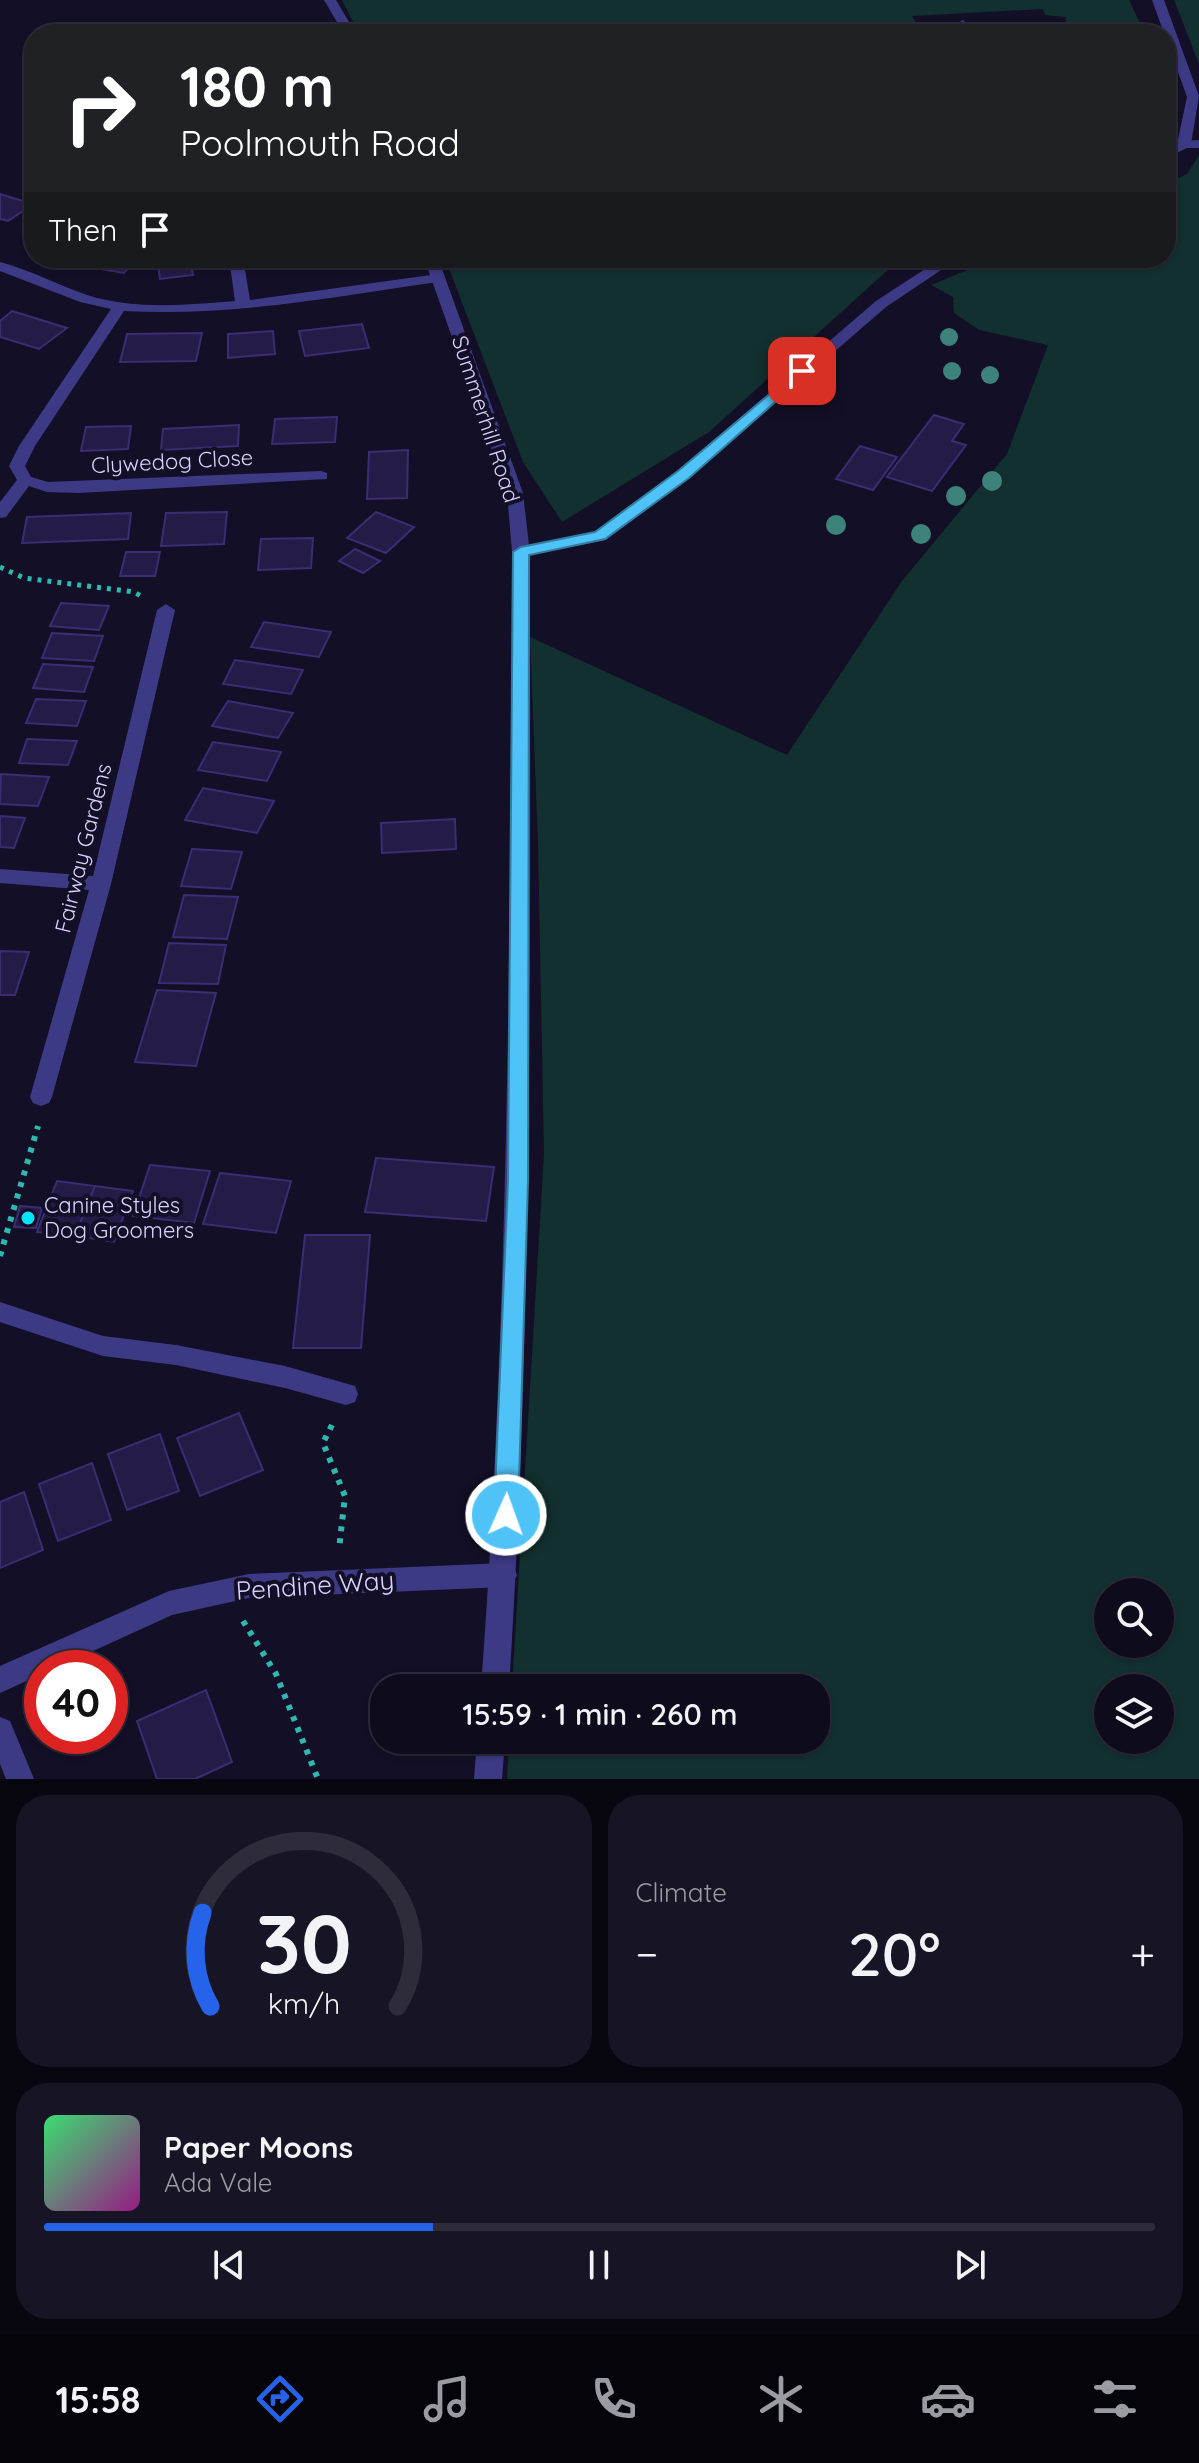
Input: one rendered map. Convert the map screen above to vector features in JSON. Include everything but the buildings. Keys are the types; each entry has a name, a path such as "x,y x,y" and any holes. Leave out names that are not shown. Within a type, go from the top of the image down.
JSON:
{"street":[{"path":"330,0 344,24"},
{"path":"1158,0 1167,24"},
{"path":"1176,50 1193,97 1192,144"},
{"path":"0,266 85,299 120,306 183,310 243,305 434,268"},
{"path":"237,268 243,305"},
{"name":"Summerhill Road","path":"434,268 515,493 521,552 518,1181 504,1575 496,1674"},
{"path":"521,552 600,536 684,474 881,304 937,268"},
{"path":"0,513 25,480 17,466 27,446 120,306"},
{"name":"Clywedog Close","path":"25,480 47,487 79,488 321,476"},
{"name":"Fairway Gardens","path":"41,1097 101,884 166,610"},
{"path":"0,876 101,884"},
{"path":"0,1312 103,1346 176,1355 285,1377 346,1394"},
{"name":"Pendine Way","path":"0,1680 169,1603 249,1586 504,1575"},
{"path":"0,1731 20,1779"},
{"path":"488,1779 490,1754"}],"path":[{"path":"0,567 24,578 134,592 166,610"},
{"path":"0,1256 39,1126 41,1097"},
{"path":"335,1581 345,1496 323,1443 346,1394"},
{"path":"225,1591 276,1674 318,1779"}],"green space":[{"path":"342,0 1129,0 1140,24 1065,24 1066,17 1045,15 1043,9 912,16 916,24 354,24"},
{"path":"1174,0 1199,0 1199,64"},
{"path":"1199,155 1199,1779 507,1779 508,1754 830,1754 830,1674 513,1674 544,1154 538,843 530,637 787,755 902,581 1007,454 1048,345 979,330 954,313 953,297 931,285 972,268 1176,268 1176,179 1187,174"},
{"path":"449,268 890,268 709,432 562,522 523,462"}],"place":[{"name":"Canine Styles Dog Groomers","path":"28,1218"}],"route":[{"path":"506,1515 518,1181 521,552 600,536 684,474 802,371"}]}
